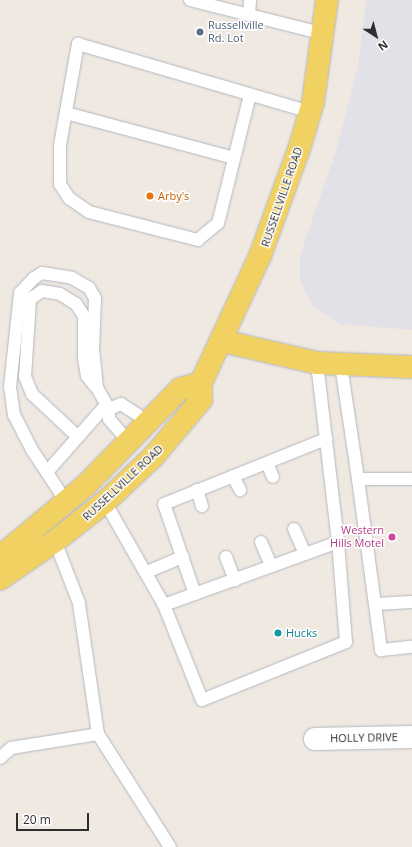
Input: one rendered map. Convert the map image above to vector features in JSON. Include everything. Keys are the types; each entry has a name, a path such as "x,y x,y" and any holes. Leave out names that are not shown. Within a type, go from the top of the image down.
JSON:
{"main road":[{"name":"RUSSELLVILLE ROAD","path":"0,579 55,541 105,502 153,457 201,400 201,383 222,341 270,233 310,112 324,34 327,0"},
{"path":"222,341 317,363 412,367"},
{"path":"0,557 67,503 130,443 180,389 201,383"}],"street":[{"name":"HOLLY DRIVE","path":"315,739 412,737"}],"lane":[{"path":"190,0 324,34"},
{"path":"249,15 250,0"},
{"path":"250,95 218,223 198,240 89,212 69,198 60,184 60,145 78,44 310,112"},
{"path":"66,113 234,158"},
{"path":"67,503 32,450 14,415 10,387 20,293 42,273 72,278 89,288 95,298 93,349 97,388"},
{"path":"78,437 32,394 25,377 30,299 42,291 60,294 76,304 84,316 84,359 87,376 97,388 108,407 109,419 130,443"},
{"path":"105,502 147,572 164,605 202,700 346,642 338,542 317,363"},
{"path":"341,365 376,604 381,650 412,647"},
{"path":"47,472 78,437 108,407 121,404 149,422"},
{"path":"195,594 164,504 326,439"},
{"path":"267,463 273,477"},
{"path":"233,476 240,490"},
{"path":"358,479 412,479"},
{"path":"197,490 202,506"},
{"path":"294,529 305,554"},
{"path":"55,541 79,603 98,734 170,847"},
{"path":"261,542 271,566"},
{"path":"164,605 338,542"},
{"path":"226,557 235,580"},
{"path":"147,572 183,558"},
{"path":"376,604 412,602"},
{"path":"0,758 11,748 98,734"}],"shaded area":[{"path":"366,0 412,0 412,330 340,324 314,307 300,282 300,255 336,151 358,66"}],"place":[{"name":"Russellville Rd. Lot","path":"200,32"},
{"name":"Arby's","path":"150,196"},
{"name":"Western Hills Motel","path":"392,537"},
{"name":"Hucks","path":"278,633"}]}
